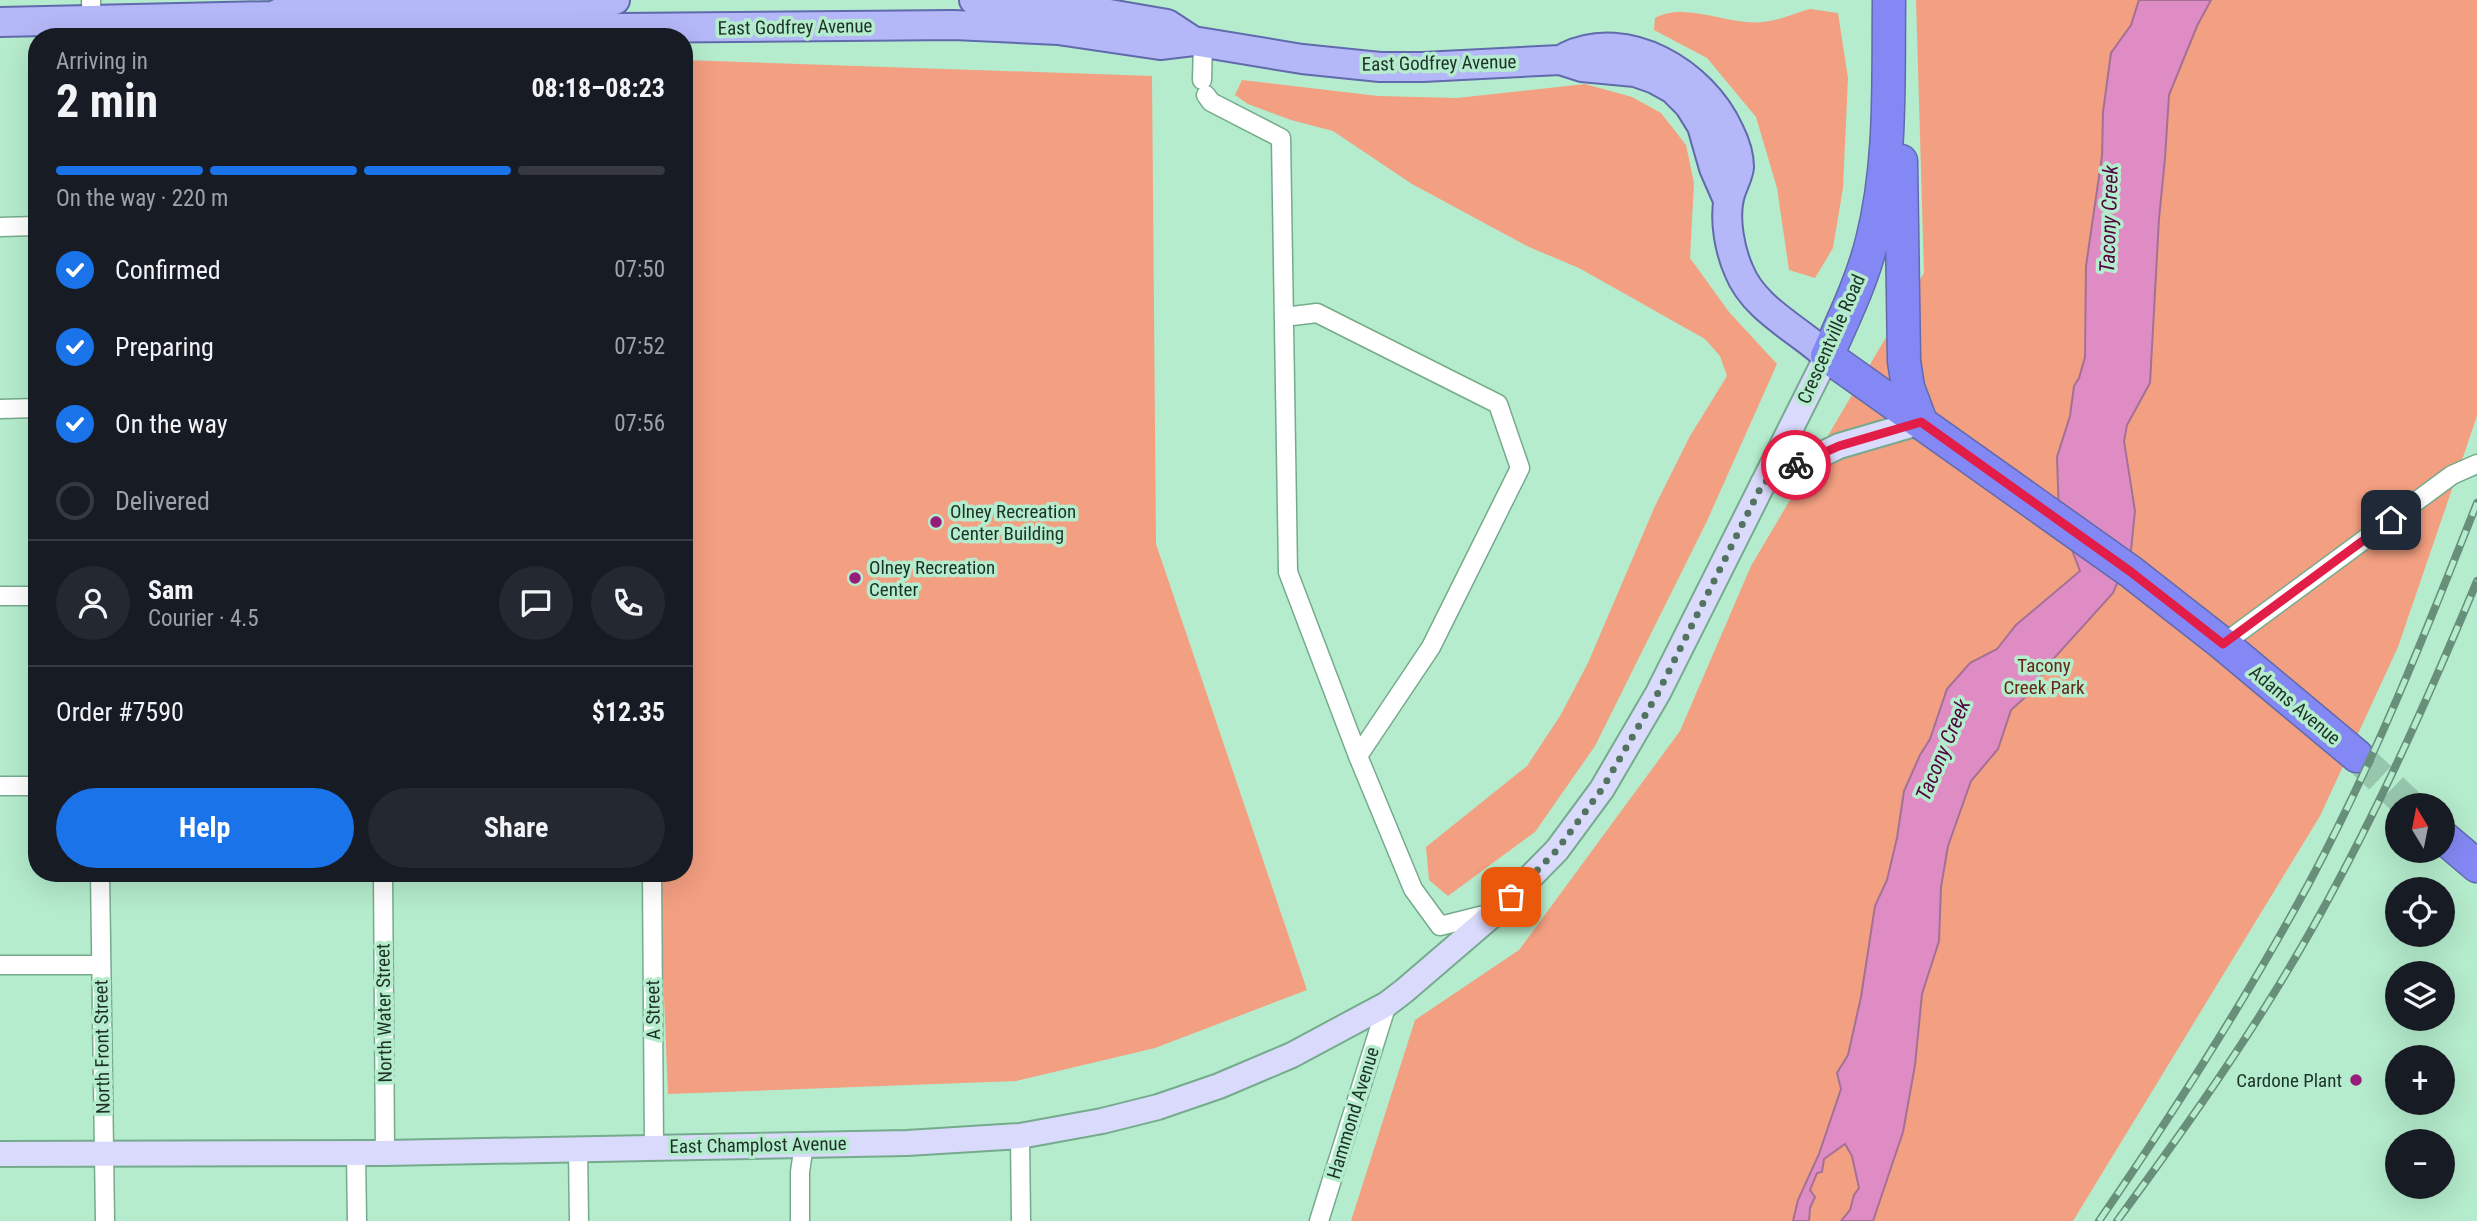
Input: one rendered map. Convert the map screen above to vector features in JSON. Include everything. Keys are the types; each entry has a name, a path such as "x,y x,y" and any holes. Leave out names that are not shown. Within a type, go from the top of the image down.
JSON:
{"highway":[{"name":"Crescentville Road","path":"1827,356 1854,295 1872,241 1878,210 1887,138 1890,0"},
{"path":"1890,0 1901,145 1904,361 1908,387 1921,422"},
{"name":"Adams Avenue","path":"1827,356 2131,572 2223,644 2357,756"},
{"path":"2455,847 2477,866"}],"main road":[{"name":"East Godfrey Avenue","path":"0,22 273,16 301,3 615,0"},
{"name":"East Godfrey Avenue","path":"974,0 1080,9 1167,24 1198,42"},
{"name":"East Godfrey Avenue","path":"273,16 296,28"},
{"name":"East Godfrey Avenue","path":"628,28 954,25 1058,30 1160,45 1198,42 1302,59 1380,67 1560,60 1581,49 1629,51 1672,66 1693,81 1724,119 1734,141 1739,167 1728,200 1733,256 1740,274 1751,292 1767,309 1808,338 1827,356"}],"street":[{"path":"1198,42 1204,88 1211,102 1281,138 1288,572 1357,756 1413,889 1440,926 1496,912"},
{"path":"0,227 28,226"},
{"path":"1284,317 1317,313 1498,404 1520,468 1431,648 1357,756"},
{"name":"Crescentville Road","path":"1387,1004 1451,953 1496,912 1557,850 1602,789 1658,693 1827,356"},
{"path":"0,409 28,408"},
{"path":"1763,483 1839,446 1921,422"},
{"path":"2223,644 2452,475 2477,464"},
{"path":"0,596 28,596"},
{"path":"0,786 28,786"},
{"name":"North Front Street","path":"100,882 105,1221"},
{"name":"North Water Street","path":"383,882 386,1153"},
{"name":"A Street","path":"652,882 654,1147"},
{"path":"0,965 101,965"},
{"name":"East Champlost Avenue","path":"0,1154 386,1153 907,1143 1020,1136 1147,1110 1219,1086 1292,1055 1387,1004"},
{"name":"Hammond Avenue","path":"1319,1221 1387,1004"},
{"path":"1020,1136 1021,1221"},
{"path":"800,1221 800,1172 804,1144"},
{"path":"578,1149 579,1221"},
{"path":"356,1153 357,1221"}],"green space":[{"name":"Tacony Creek Park","path":"1916,0 2477,0 2477,416 2398,647 2320,816 2073,1221 1351,1221 1415,1020 1519,950 1680,731 1751,566 1924,273"},
{"path":"1810,9 1838,13 1848,78 1843,188 1833,248 1815,278 1789,270 1777,188 1756,117 1707,58 1654,30 1655,18 1667,13 1694,13 1736,21 1762,22"},
{"name":"Olney Recreation Center","path":"693,60 1152,76 1156,544 1307,990 1155,1048 1016,1081 668,1094 659,882 693,882"},
{"path":"1242,80 1378,96 1457,98 1585,84 1632,97 1661,113 1686,145 1694,183 1690,258 1729,312 1777,364 1707,521 1595,746 1535,832 1448,896 1429,880 1426,847 1527,766 1560,716 1588,663 1655,506 1690,436 1727,376 1720,356 1705,339 1579,268 1529,247 1412,184 1333,131 1291,120 1248,104 1235,95"}],"water":[{"name":"Tacony Creek","path":"2139,0 2211,0 2197,26 2169,95 2150,383 2127,425 2124,441 2135,511 2131,550 2113,593 2046,667 2032,691 2011,710 1998,749 1971,781 1948,846 1941,887 1939,941 1922,994 1915,1065 1903,1132 1873,1221 1841,1221 1850,1210 1859,1188 1852,1156 1845,1144 1824,1159 1822,1172 1817,1173 1810,1190 1815,1197 1810,1208 1809,1221 1793,1221 1798,1200 1819,1154 1841,1089 1837,1073 1848,1055 1861,997 1875,906 1887,880 1904,791 1930,739 1947,689 1970,663 1997,649 2016,625 2080,571 2059,516 2057,457 2070,416 2074,386 2085,357 2086,266 2102,156 2103,112 2111,53 2131,25"}],"tunnel":[{"path":"2357,756 2396,793"}],"railway":[{"path":"2099,1221 2208,1056 2308,885 2377,744 2477,503"},
{"path":"2117,1221 2223,1072 2310,932 2387,784 2477,581"}],"way so far":[{"path":"1511,897 1557,850 1602,789 1658,693 1763,483 1796,465"}],"place":[{"name":"Olney Recreation Center Building","path":"936,522"},
{"name":"Olney Recreation Center","path":"855,578"},
{"name":"Cardone Plant","path":"2356,1080"}],"route":[{"path":"1796,465 1839,446 1921,422 2131,572 2223,644 2391,520"}]}
